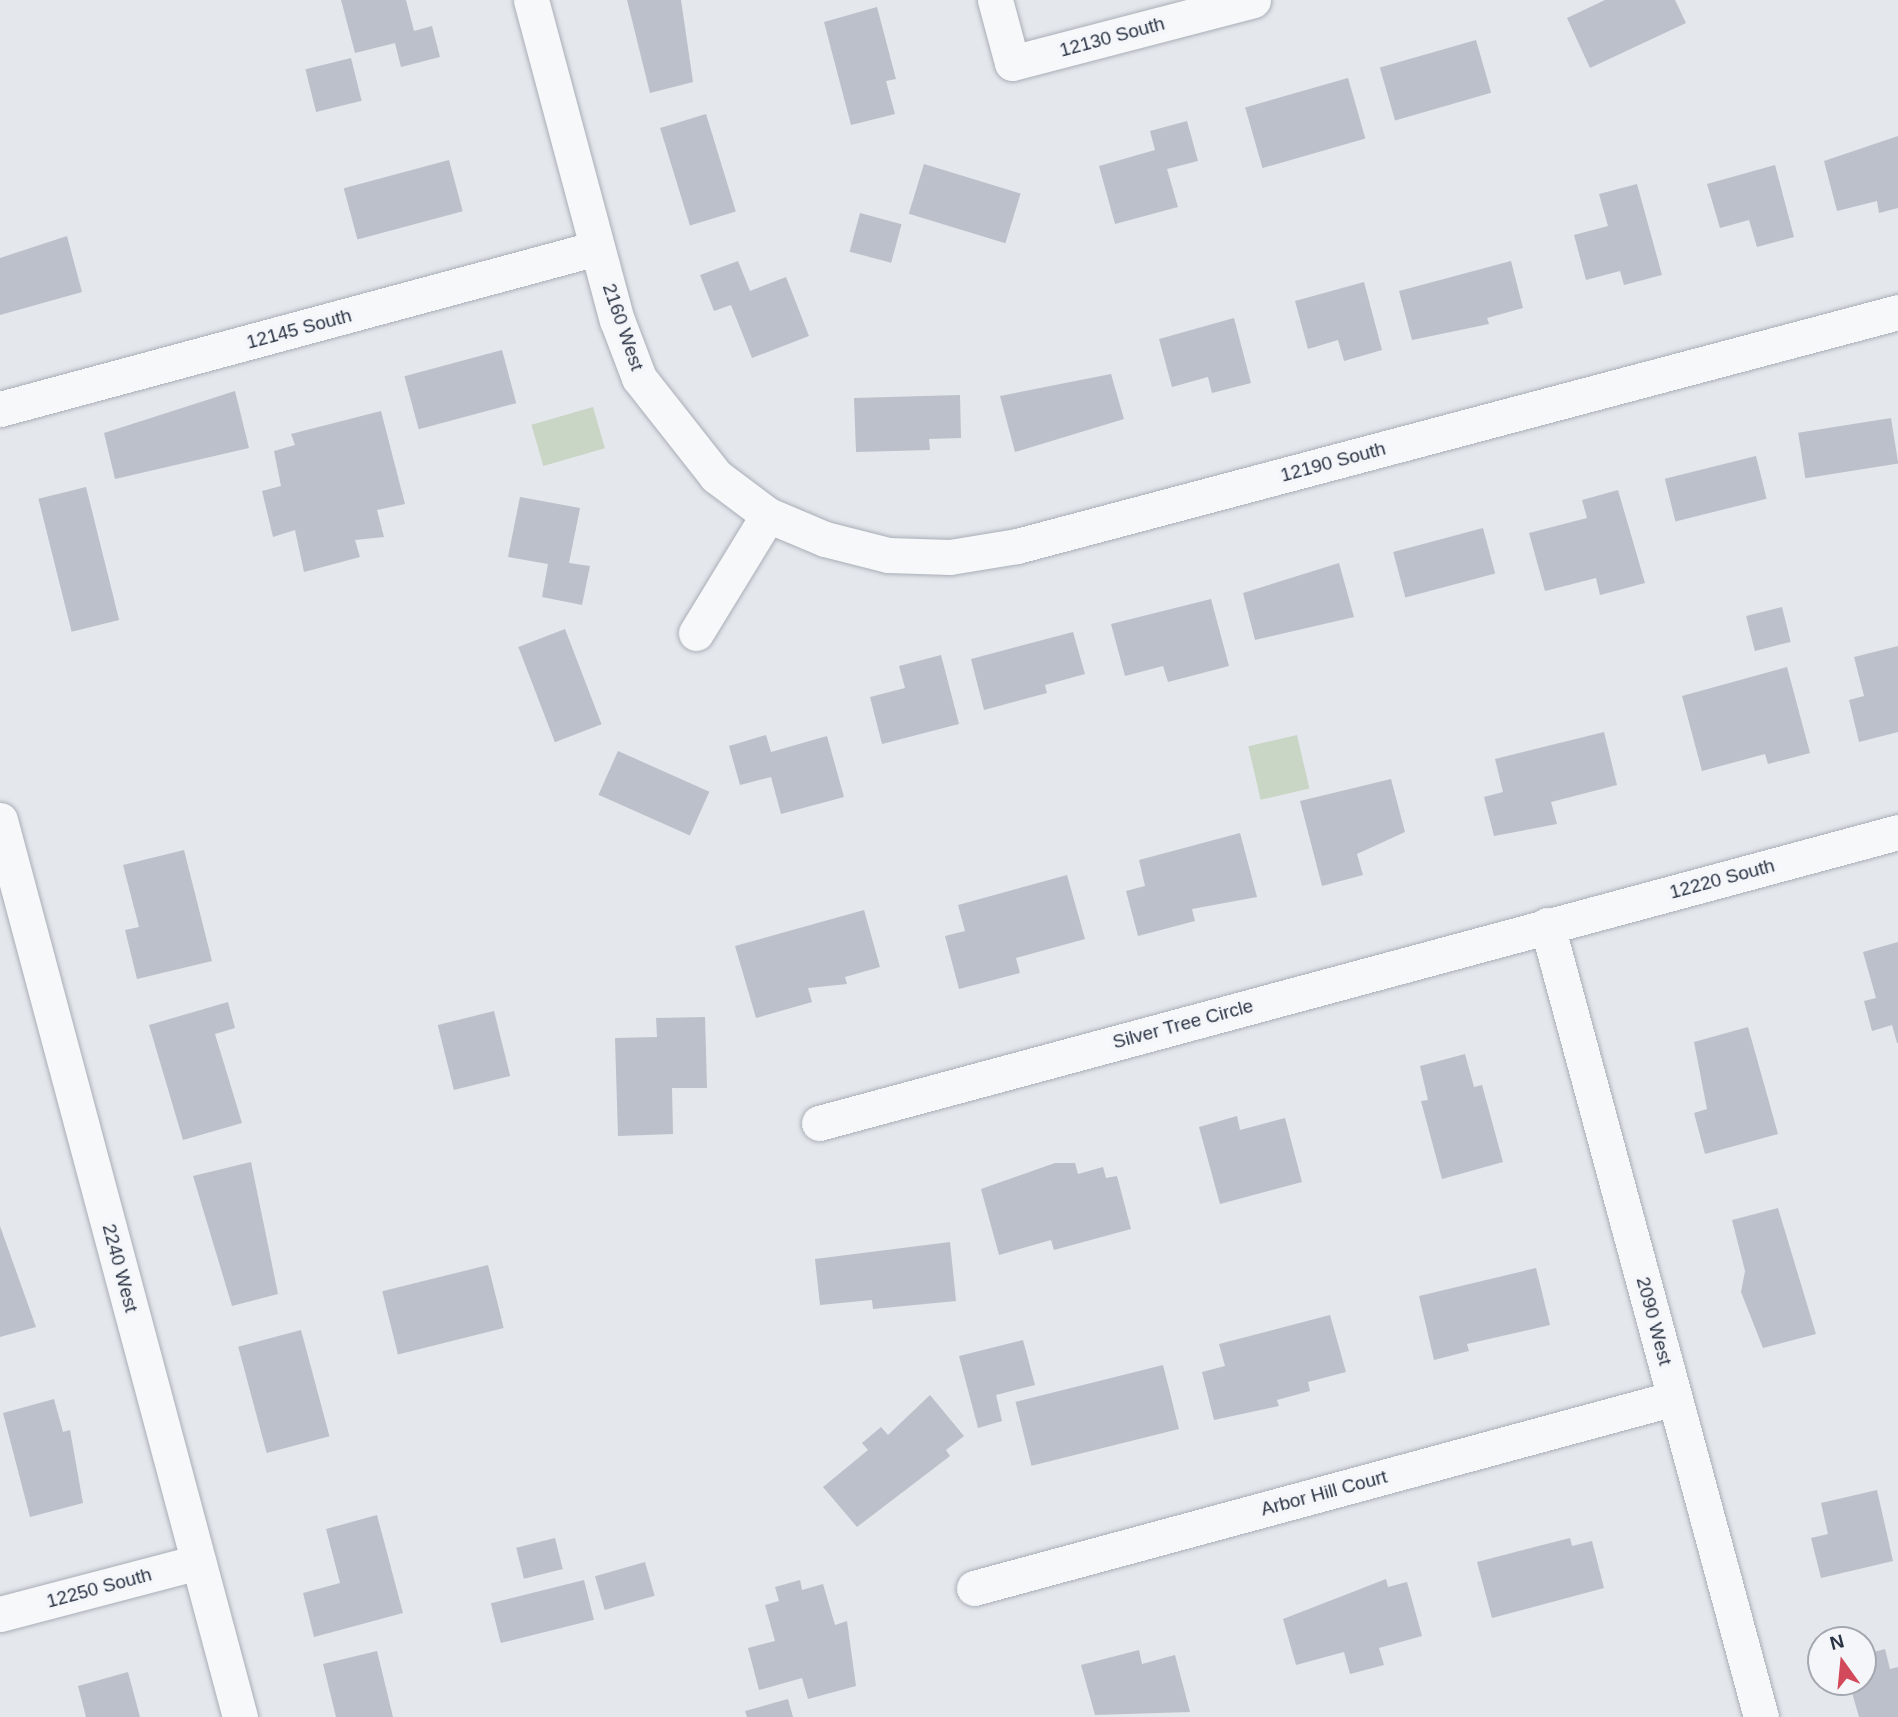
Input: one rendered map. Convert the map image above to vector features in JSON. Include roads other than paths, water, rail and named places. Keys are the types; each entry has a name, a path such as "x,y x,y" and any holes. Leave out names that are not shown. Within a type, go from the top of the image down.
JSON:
{"street":[{"name":"2160 West","path":"531,0 597,248 639,378 716,476 768,515"},
{"name":"12130 South","path":"995,0 1012,63 1253,0"},
{"name":"12145 South","path":"0,409 597,248"},
{"name":"12190 South","path":"768,515 825,540 888,555 950,557 1017,546 1898,312"},
{"path":"695,633 768,515"},
{"name":"2240 West","path":"0,820 240,1717"},
{"name":"12220 South","path":"1546,925 1898,832"},
{"name":"Silver Tree Circle","path":"820,1122 1546,925"},
{"name":"2090 West","path":"1546,925 1761,1717"},
{"name":"Arbor Hill Court","path":"974,1588 1675,1398"},
{"name":"12250 South","path":"0,1614 198,1562"}]}
